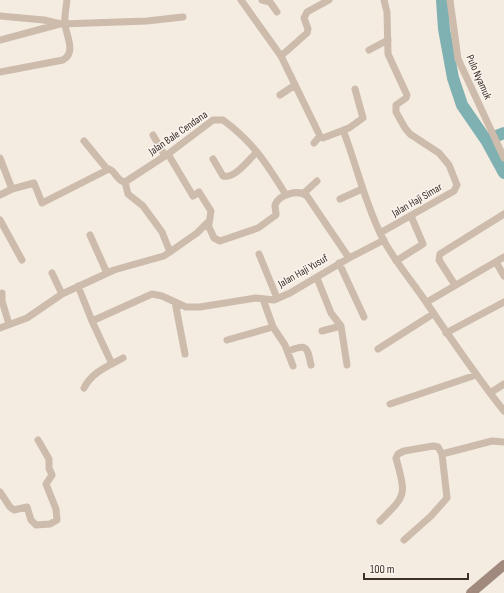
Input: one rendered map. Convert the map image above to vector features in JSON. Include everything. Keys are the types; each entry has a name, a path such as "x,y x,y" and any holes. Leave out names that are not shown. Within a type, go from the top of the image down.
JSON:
{"main road":[{"path":"471,593 504,566"}],"street":[{"path":"0,72 67,58 70,50 63,24 67,0"},
{"path":"241,0 281,56 320,136"},
{"path":"262,0 270,2 277,12"},
{"path":"281,56 307,33 308,29 304,18 307,12 329,0"},
{"name":"Jalan Haji Simar","path":"380,233 454,191 457,182 446,161 436,150 410,134 396,112 396,105 406,98 407,95 390,61 386,8 384,0"},
{"name":"Pulo Nyamuk","path":"450,0 456,52 503,156"},
{"path":"0,16 44,20 63,24"},
{"path":"0,40 63,24 147,21 183,16"},
{"path":"369,50 388,40"},
{"path":"280,96 295,85"},
{"path":"320,136 323,138 343,130 363,118 355,89"},
{"name":"Jalan Bale Cendana","path":"124,182 166,155 215,119 223,120 241,133 270,168 286,195"},
{"path":"343,130 362,189 380,233 396,261 427,302 432,315 504,411"},
{"path":"153,135 193,196 199,192 211,211 209,224 214,238 220,241 258,228 275,216 276,203 286,195 295,192 304,193 349,258"},
{"path":"314,143 320,136"},
{"path":"84,141 107,169 111,169 118,178 124,182 128,194 143,206 162,232 170,252"},
{"path":"213,160 223,176 227,177 234,174 257,152"},
{"path":"0,158 12,189"},
{"path":"0,196 12,189 34,183 42,203 107,169"},
{"path":"304,193 317,181"},
{"path":"340,199 362,189"},
{"path":"455,285 439,260 440,254 504,214"},
{"path":"396,261 423,244 411,216"},
{"path":"0,220 22,260"},
{"path":"0,328 32,315 62,294 107,273 164,256 197,233 205,224 209,224"},
{"path":"90,235 107,273"},
{"name":"Jalan Haji Yusuf","path":"92,321 146,296 162,296 186,307 200,307 250,298 269,301 317,278 339,263 384,240"},
{"path":"259,254 277,298"},
{"path":"427,302 504,257"},
{"path":"496,262 504,276"},
{"path":"339,263 364,317"},
{"path":"52,273 62,294"},
{"path":"317,278 331,313 341,326 347,365"},
{"path":"78,286 112,364"},
{"path":"2,293 2,301 9,324"},
{"path":"264,299 273,326 288,351 293,366"},
{"path":"175,302 185,354"},
{"path":"446,333 504,302"},
{"path":"378,349 432,315"},
{"path":"227,340 273,326"},
{"path":"322,331 341,326"},
{"path":"288,351 305,347 307,349 311,365"},
{"path":"84,388 91,377 123,358"},
{"path":"390,404 476,375"},
{"path":"490,393 504,384"},
{"path":"0,492 10,507 14,510 27,507 32,520 36,525 50,524 58,520 56,509 46,484 52,475 49,468 49,459 38,440"},
{"path":"442,454 492,441 504,442"},
{"path":"380,521 399,502 403,494 403,486 396,458 398,454 404,451 434,446 438,447 442,454 447,498 431,516 404,540"}],"waterway":[{"path":"442,0 444,29 453,78 462,105 486,140 504,173"},
{"path":"486,140 504,133"}]}
